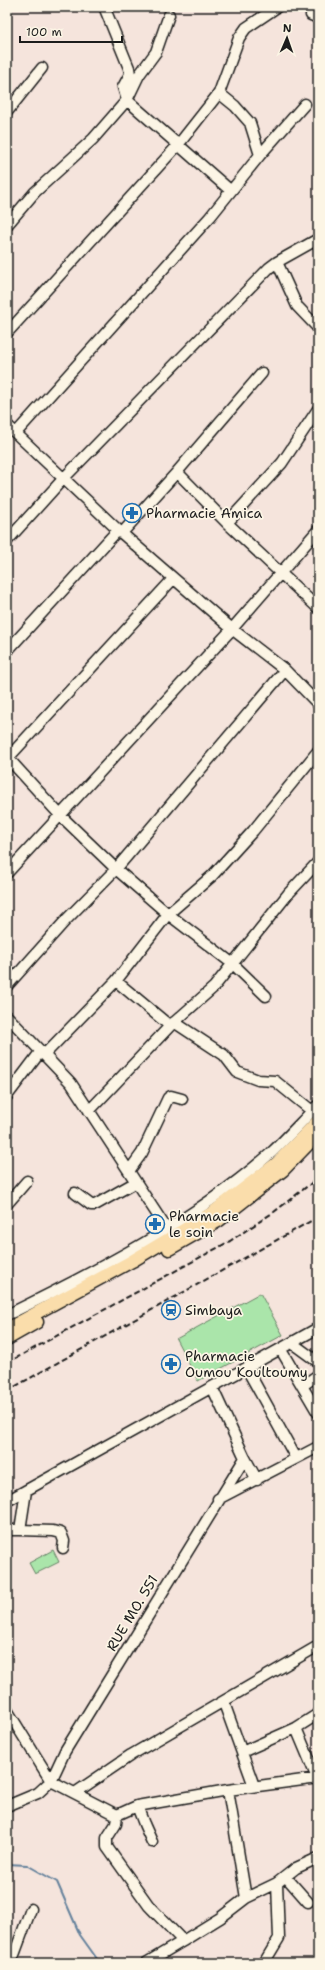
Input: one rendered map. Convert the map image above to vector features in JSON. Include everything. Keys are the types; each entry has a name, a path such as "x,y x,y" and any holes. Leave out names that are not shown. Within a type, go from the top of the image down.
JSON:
{"main road":[{"path":"7,1329 49,1300 170,1233 212,1213 277,1163 316,1112"},
{"path":"7,1339 218,1221 283,1170 318,1134"}],"street":[{"path":"7,332 178,145 219,93 239,38 246,28 277,7"},
{"path":"105,9 129,68 130,74 123,87 127,100 231,191"},
{"path":"7,225 35,192 93,139 127,100 139,75 156,52 169,15"},
{"path":"7,112 42,68"},
{"path":"219,93 235,106 250,123 260,155"},
{"path":"305,104 260,155 210,217 10,429 120,532 232,629 285,670 318,704"},
{"path":"7,541 63,479 277,262 318,239"},
{"path":"277,262 297,306 318,328"},
{"path":"7,651 177,472 262,373"},
{"path":"227,523 282,463 318,409"},
{"path":"177,472 227,523 318,608"},
{"path":"7,873 232,629 318,530"},
{"path":"173,579 7,758 61,816 116,869 168,914 233,964 266,996"},
{"path":"7,986 66,920 116,869 285,670"},
{"path":"7,1096 43,1053 116,981 168,914 212,876 252,831 318,751"},
{"path":"89,1111 172,1024 214,987 288,894 318,862"},
{"path":"116,981 172,1024 224,1055 237,1072 258,1080 275,1082 316,1112"},
{"path":"7,1016 71,1083 170,1233"},
{"path":"129,1171 142,1153 168,1098 171,1096 182,1098"},
{"path":"7,1204 27,1181"},
{"path":"75,1194 91,1205 95,1205 136,1182"},
{"path":"7,1315 49,1300"},
{"path":"7,1501 292,1344 318,1328"},
{"path":"292,1344 318,1362"},
{"path":"280,1350 318,1414"},
{"path":"247,1369 296,1458"},
{"path":"302,1386 318,1375"},
{"path":"212,1388 257,1480"},
{"path":"218,1499 257,1480 318,1446"},
{"name":"RUE MO. 551","path":"51,1781 65,1751 218,1499 245,1458"},
{"path":"20,1530 26,1491"},
{"path":"7,1530 53,1531 62,1533 64,1541 63,1548"},
{"path":"75,1793 131,1755 224,1703 318,1646"},
{"path":"224,1703 254,1786"},
{"path":"7,1710 51,1781 117,1815"},
{"path":"242,1752 296,1728 318,1714"},
{"path":"117,1815 138,1806 228,1790 317,1778 296,1728"},
{"path":"7,1806 38,1793 51,1781"},
{"path":"228,1790 246,1898"},
{"path":"138,1806 152,1842"},
{"path":"117,1815 116,1824 107,1838 107,1847 149,1906 184,1941"},
{"path":"146,1963 220,1918 246,1898 277,1883 296,1868 318,1858"},
{"path":"286,1877 308,1902"},
{"path":"264,1963 279,1938 277,1883"},
{"path":"12,1962 31,1909"}],"green space":[{"path":"260,1293 283,1335 198,1381 176,1339"},
{"path":"53,1550 59,1562 35,1574 29,1563"}],"waterway":[{"path":"7,1864 27,1865 57,1882 80,1935 100,1963"}],"railway":[{"path":"7,1363 230,1241 274,1212 318,1178"},
{"path":"7,1391 318,1217"}],"place":[{"name":"Pharmacie Amica","path":"132,513"},
{"name":"Pharmacie le soin","path":"155,1224"},
{"name":"Simbaya","path":"171,1310"},
{"name":"Pharmacie Oumou Koultoumy","path":"171,1364"}]}
